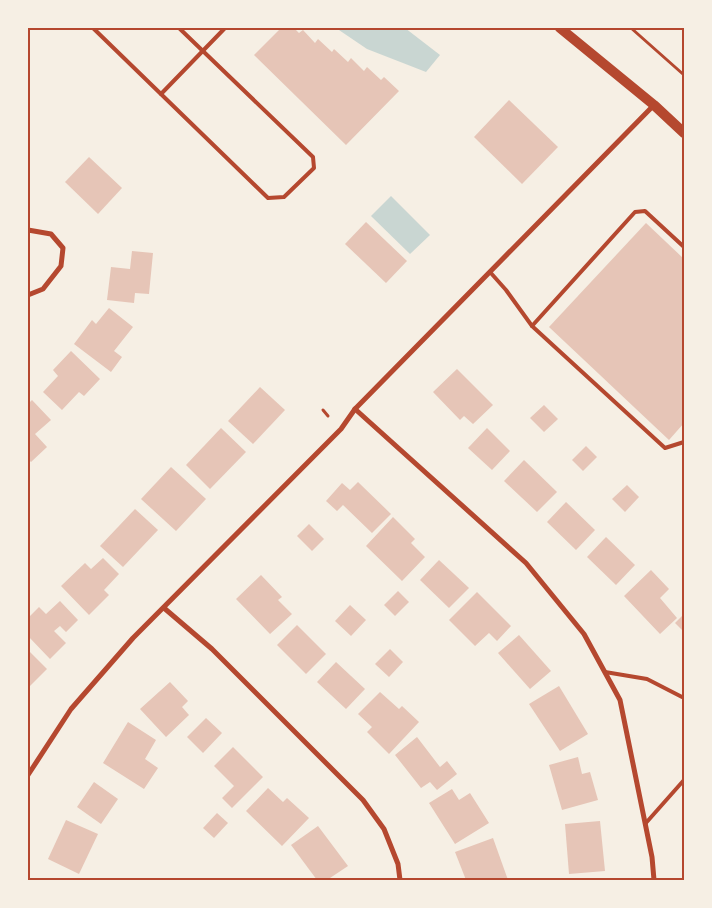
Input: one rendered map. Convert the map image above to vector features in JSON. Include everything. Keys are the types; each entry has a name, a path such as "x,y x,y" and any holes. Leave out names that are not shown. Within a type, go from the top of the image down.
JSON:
{"main road":[{"path":"560,28 654,105 684,133"}],"street":[{"path":"28,775 71,709 133,638 341,429 355,409 654,105"},
{"path":"28,230 51,234 63,248 61,266 44,289 28,295"},
{"path":"355,409 526,563 584,634 620,700 652,857 654,880"},
{"path":"164,608 212,649 363,800 384,829 398,864 400,880"}],"lane":[{"path":"93,28 268,198 284,197 314,168 313,157 179,28"},
{"path":"161,94 225,28"},
{"path":"532,326 635,212 645,211 684,248"},
{"path":"490,272 506,290 532,326 665,448 684,442"},
{"path":"604,672 647,679 684,698"},
{"path":"645,824 684,780"}],"path":[{"path":"631,28 684,75"},
{"path":"323,410 328,416"}],"shaded area":[{"path":"336,28 405,28 440,55 426,72 367,49"},
{"path":"391,196 430,235 410,254 371,216"}],"building":[{"path":"281,28 294,28 299,33 303,30 315,43 318,39 332,52 334,49 348,62 351,58 364,71 367,67 381,80 384,77 399,91 346,145 254,55"},
{"path":"509,100 558,147 522,184 474,137"},
{"path":"89,157 122,188 98,214 65,182"},
{"path":"366,222 407,261 386,283 345,244"},
{"path":"646,223 684,259 684,423 669,440 549,327"},
{"path":"132,251 153,253 149,294 135,293 134,303 107,300 111,267 130,269"},
{"path":"109,308 133,327 114,351 122,357 111,372 74,344 92,320 96,324"},
{"path":"71,351 100,379 84,396 79,392 62,410 43,392 58,376 53,370"},
{"path":"457,369 493,405 473,424 464,416 460,420 433,392"},
{"path":"260,387 285,410 253,444 228,421"},
{"path":"32,400 51,420 35,434 47,447 31,462 28,459 28,404"},
{"path":"544,405 558,419 544,432 530,418"},
{"path":"221,428 246,452 210,489 186,465"},
{"path":"487,428 510,451 492,470 468,448"},
{"path":"586,446 597,457 583,471 572,460"},
{"path":"524,460 557,492 537,512 504,481"},
{"path":"171,467 206,499 176,531 141,499"},
{"path":"358,482 391,514 372,533 343,505 337,511 326,501 342,483 350,490"},
{"path":"627,485 639,497 625,512 612,499"},
{"path":"566,502 595,530 576,550 547,522"},
{"path":"135,509 158,530 123,567 100,546"},
{"path":"393,517 415,539 411,543 425,557 402,581 366,546"},
{"path":"309,524 324,539 312,551 297,536"},
{"path":"606,537 635,565 616,585 587,557"},
{"path":"103,558 119,574 104,590 109,595 89,615 61,586 85,563 91,569"},
{"path":"439,560 469,588 449,608 420,580"},
{"path":"651,570 669,589 660,598 677,618 660,634 624,596"},
{"path":"261,575 282,597 278,600 292,614 270,634 236,599"},
{"path":"398,591 409,602 395,616 384,605"},
{"path":"477,592 511,626 497,641 489,633 475,646 449,620"},
{"path":"60,601 78,620 66,632 60,626 54,631 66,643 50,659 28,636 28,618 39,607 46,614"},
{"path":"350,605 366,620 351,636 335,621"},
{"path":"684,614 684,632 675,623"},
{"path":"297,625 326,654 306,674 277,645"},
{"path":"519,635 551,671 530,689 498,653"},
{"path":"390,649 403,662 389,677 375,664"},
{"path":"28,650 47,669 28,688"},
{"path":"336,662 365,689 346,709 317,682"},
{"path":"170,682 188,701 182,707 189,715 166,737 140,709"},
{"path":"559,686 588,734 560,751 529,704"},
{"path":"380,692 399,709 402,706 419,722 389,754 367,732 372,727 358,714"},
{"path":"206,718 222,733 203,753 187,737"},
{"path":"128,722 156,740 145,759 158,768 144,789 103,763"},
{"path":"417,737 440,767 447,761 457,774 437,790 430,782 421,788 395,755"},
{"path":"233,747 263,777 232,808 222,798 234,786 214,766"},
{"path":"578,757 582,774 590,772 598,800 562,810 549,765"},
{"path":"94,782 118,799 101,824 77,807"},
{"path":"268,788 283,802 287,798 309,818 282,846 246,811"},
{"path":"452,789 459,800 470,793 489,823 455,844 429,803"},
{"path":"217,813 228,823 214,838 203,828"},
{"path":"66,820 98,834 79,874 48,859"},
{"path":"600,821 605,871 569,874 565,824"},
{"path":"318,826 348,866 327,880 317,880 291,845"},
{"path":"493,838 508,880 466,880 455,852"}]}
